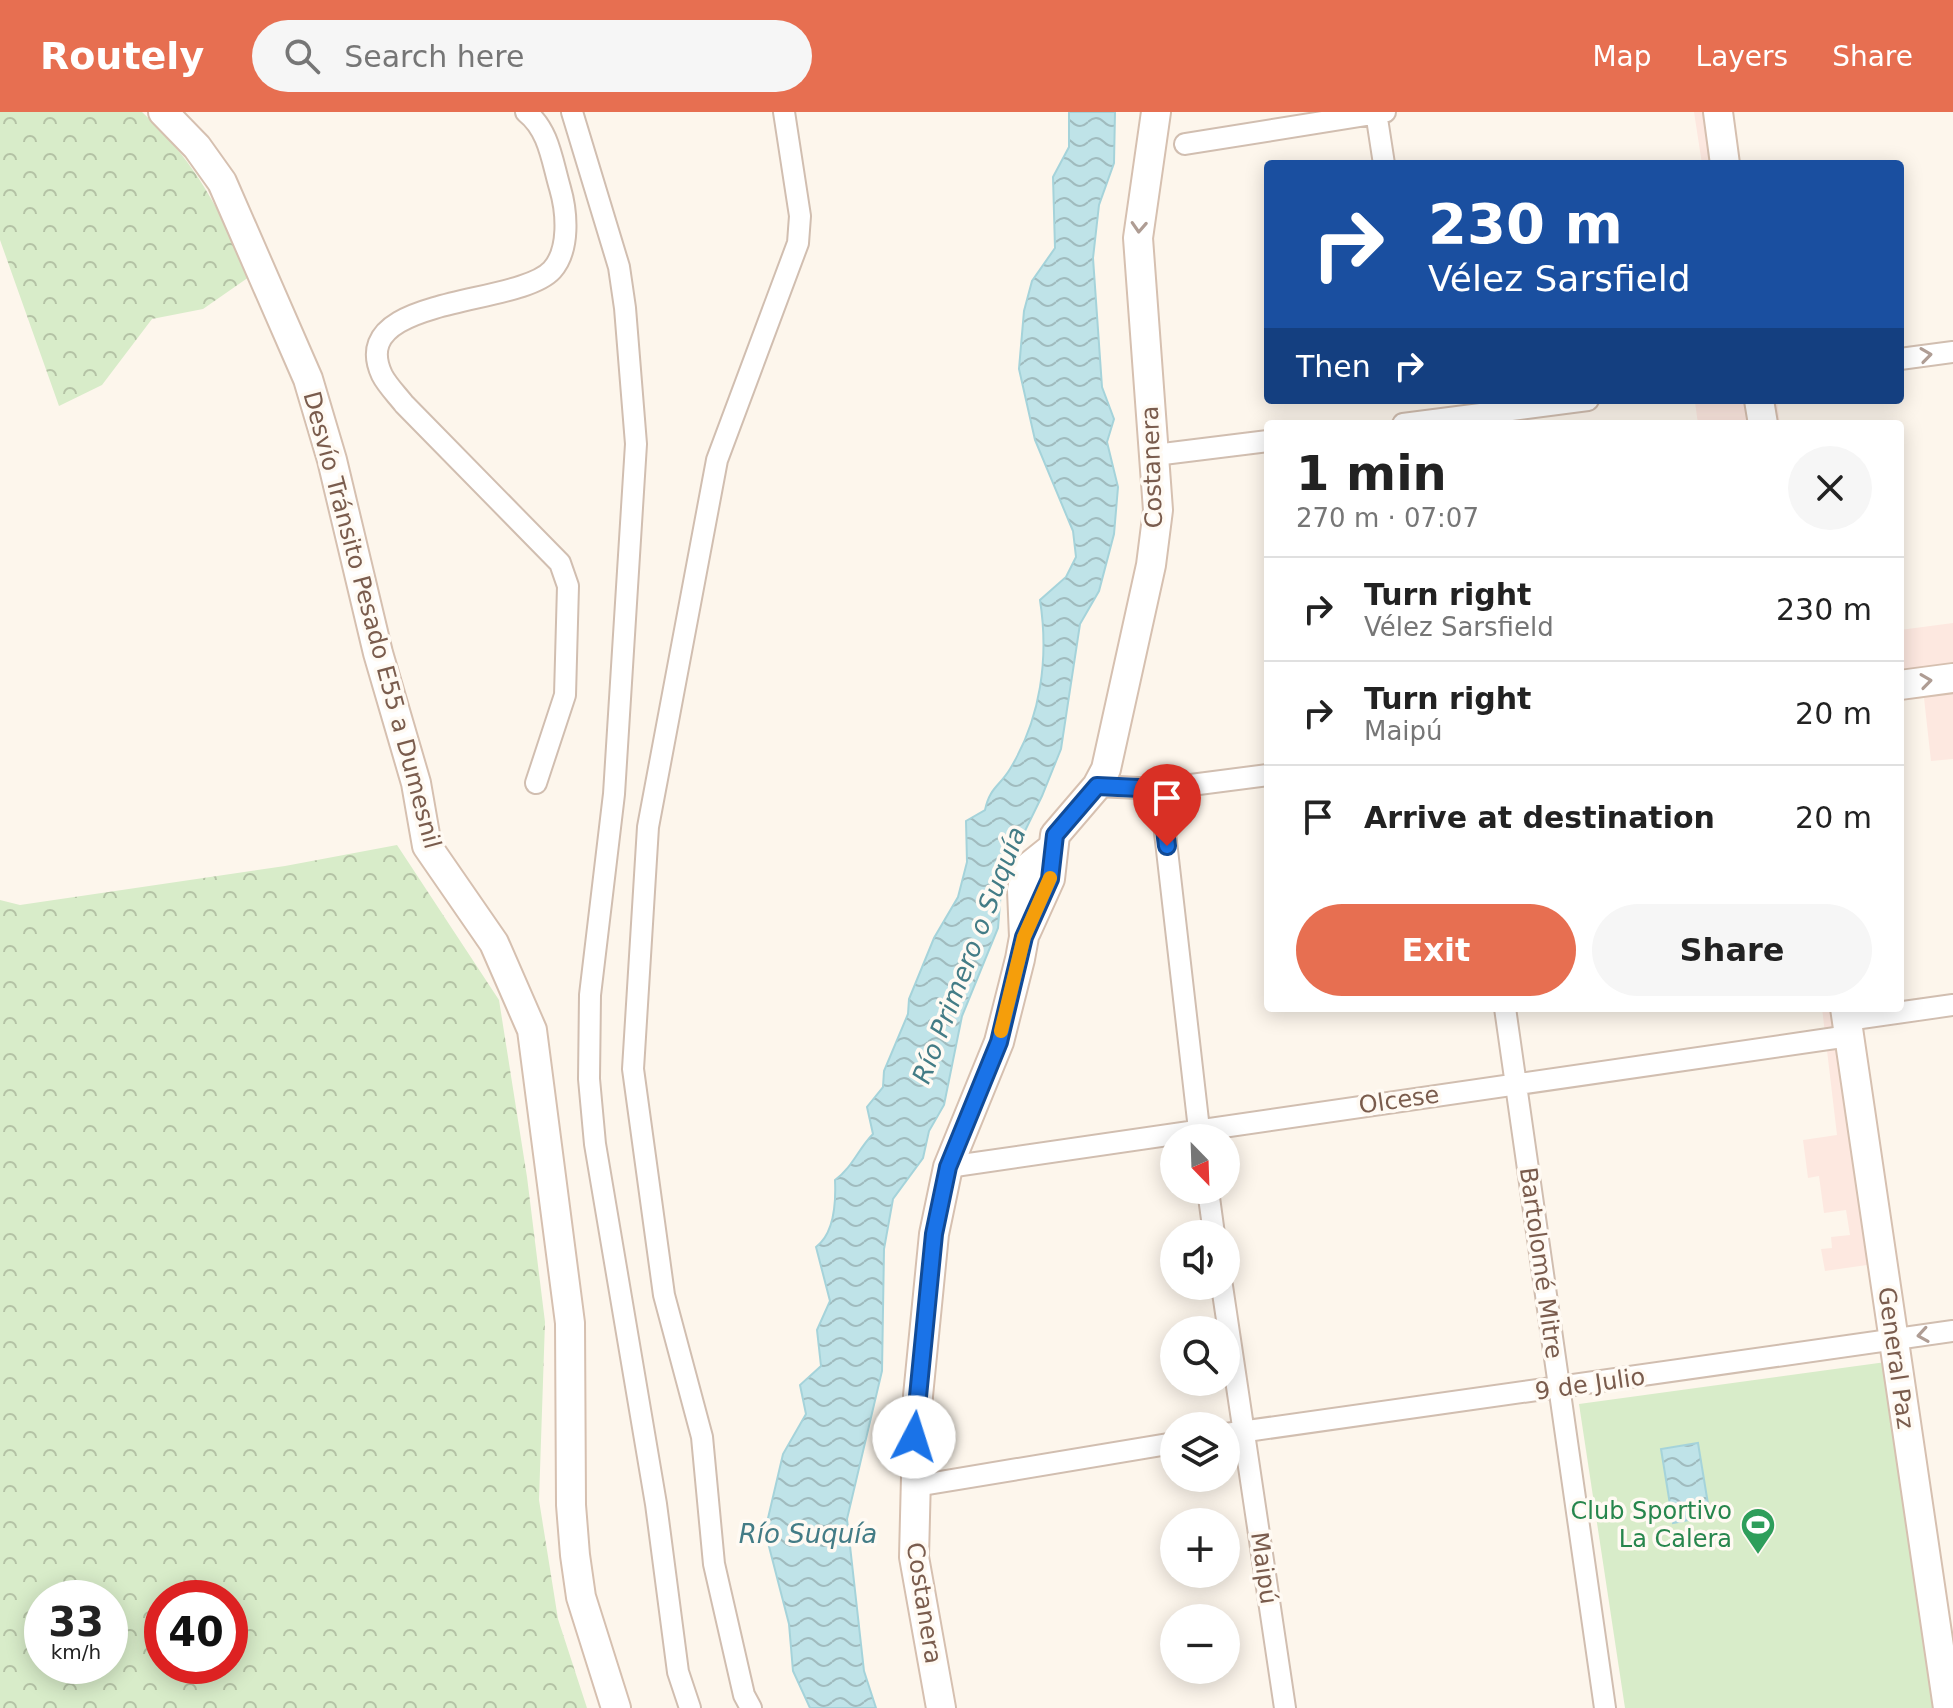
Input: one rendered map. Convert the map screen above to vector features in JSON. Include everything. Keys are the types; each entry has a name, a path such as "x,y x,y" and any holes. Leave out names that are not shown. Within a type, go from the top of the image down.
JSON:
{"street":[{"name":"Desvío Tránsito Pesado E55 a Dumesnil","path":"163,112 197,147 222,182 308,379 332,460 378,653 412,768 427,846 494,943 532,1030 570,1323 571,1505 575,1555 581,1597 616,1708"},
{"path":"526,112 543,130 565,204 563,243 553,270 530,285 432,309 389,325 379,339 376,354 382,376 404,404 560,563 568,586 565,695 536,783"},
{"path":"572,112 619,267 636,444 614,794 590,995 589,1079 595,1144 656,1504 678,1672 690,1708"},
{"path":"751,1708 744,1695 714,1564 702,1437 664,1295 633,1069 648,827 717,460 798,243 800,216 784,112"},
{"name":"Costanera","path":"941,1708 914,1557 918,1396 934,1234 948,1167 999,1042 1024,937 1022,890 1026,869 1051,849 1066,818 1097,786 1110,755 1151,565 1158,510 1138,238 1156,112"},
{"path":"1185,144 1379,112 1384,160"},
{"path":"1718,112 1724,160"},
{"path":"1904,358 1953,352"},
{"path":"1439,420 1558,404"},
{"path":"1155,455 1264,441"},
{"path":"1904,684 1953,678"},
{"path":"1097,786 1160,789 1264,776"},
{"path":"1160,789 1198,1124"},
{"name":"Olcese","path":"1240,1127 1516,1084 1847,1021 1953,1005"},
{"name":"Bartolomé Mitre","path":"1506,1012 1605,1708"},
{"name":"General Paz","path":"1847,1021 1893,1340 1948,1668 1948,1708"},
{"name":"Olcese","path":"948,1167 1160,1138"},
{"name":"Maipú","path":"1223,1300 1233,1412"},
{"name":"9 de Julio","path":"1240,1431 1953,1331"},
{"path":"916,1486 1160,1445"},
{"name":"Maipú","path":"1240,1460 1285,1708"}],"shaded area":[{"path":"1694,112 1729,112 1737,160 1701,160"},
{"path":"1695,404 1778,404 1780,420 1697,420"},
{"path":"1953,623 1953,759 1931,761 1924,698 1904,700 1904,629"},
{"path":"1822,1012 1858,1012 1895,1261 1825,1271 1821,1249 1832,1248 1831,1237 1850,1235 1846,1210 1824,1213 1819,1176 1808,1178 1803,1140 1837,1135"}],"green space":[{"path":"0,112 142,112 177,149 205,188 249,277 203,309 152,319 102,385 59,406 0,240"},
{"path":"397,845 499,1000 527,1177 545,1322 539,1500 558,1619 587,1708 0,1708 0,900 20,905 285,866"},
{"name":"Club Sportivo La Calera","path":"1886,1362 1935,1708 1625,1708 1579,1404"}],"water":[{"name":"Río Suquía","path":"1069,112 1115,112 1114,163 1099,205 1093,258 1102,387 1114,419 1107,442 1118,487 1114,534 1099,591 1080,624 1061,749 1002,878 998,928 962,1016 944,1105 929,1131 923,1158 893,1199 884,1249 882,1371 847,1519 864,1671 876,1708 810,1708 793,1671 789,1624 765,1531 783,1454 806,1414 800,1385 821,1366 817,1330 830,1301 816,1247 831,1225 835,1180 873,1134 867,1107 883,1087 884,1071 908,1014 909,999 934,938 958,897 967,862 966,821 985,810 989,796 1010,769 1029,729 1043,666 1040,600 1066,577 1076,557 1073,531 1035,440 1019,369 1024,311 1032,281 1055,248 1053,177 1069,147"},
{"path":"1698,1443 1710,1516 1673,1523 1661,1449"}],"slow traffic":[{"path":"1001,1031 1024,937 1050,878"}],"place":[{"name":"Club Sportivo La Calera","path":"1758,1556"}],"route":[{"path":"914,1437 932,1284 934,1234 948,1167 999,1042 1024,937 1050,879 1055,835 1066,818 1097,786 1160,789 1167,846"}],"water label":[{"name":"Río Primero o Suquía","path":"969,955"}]}
